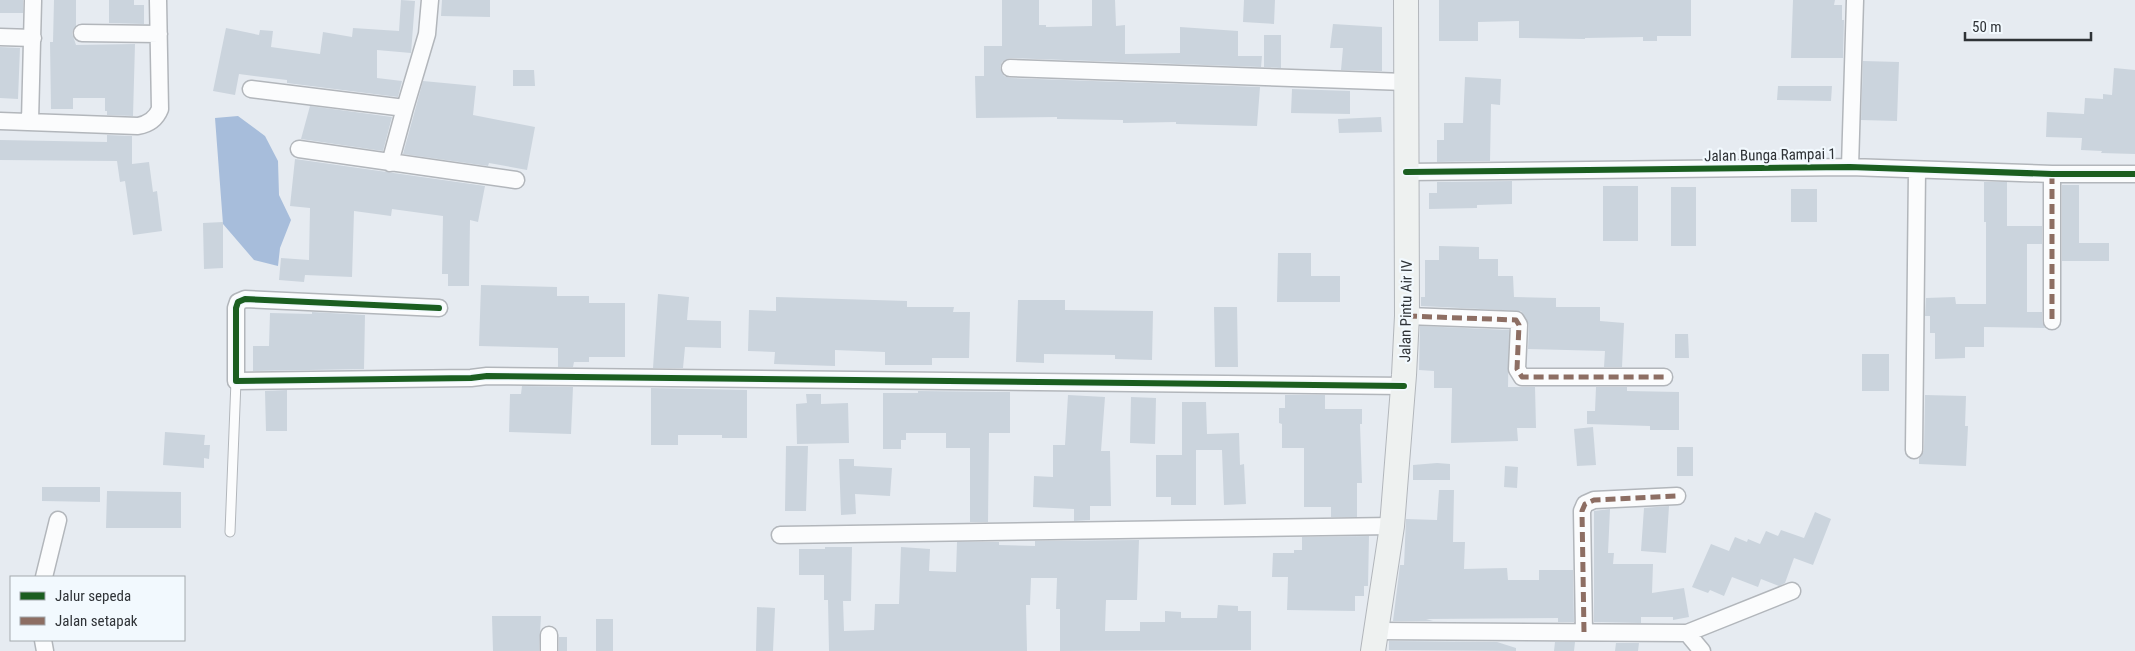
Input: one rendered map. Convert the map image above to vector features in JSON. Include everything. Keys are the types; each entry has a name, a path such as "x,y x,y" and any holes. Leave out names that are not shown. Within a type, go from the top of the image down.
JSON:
{"main road":[{"name":"Jalan Pintu Air IV","path":"1375,641 1392,526 1404,386 1407,316 1406,0"}],"street":[{"path":"0,121 138,126 151,121 157,115 160,108 158,0"},
{"path":"390,163 404,108 427,34 430,0"},
{"path":"1850,167 1855,0"},
{"path":"30,121 33,1"},
{"path":"82,33 159,34"},
{"path":"0,37 33,38"},
{"path":"1010,68 1405,82"},
{"path":"251,89 404,108"},
{"path":"299,149 516,180"},
{"name":"Jalan Bunga Rampai 1","path":"1406,172 1850,167 2052,174 2135,174"},
{"path":"1914,450 1917,170"},
{"path":"2052,174 2052,320"},
{"path":"439,308 245,299 238,302 236,308 236,381 471,378 487,376 1404,386"},
{"path":"1407,316 1516,320 1519,325 1517,369 1522,377 1664,377"},
{"path":"1584,632 1582,511 1585,504 1594,500 1677,496"},
{"path":"44,576 58,520"},
{"path":"780,535 1392,526"},
{"path":"1375,641 1584,632 1687,633 1792,591"},
{"path":"1687,633 1702,651"}],"lane":[{"path":"230,532 236,381"}],"water":[{"path":"238,116 265,136 278,161 279,195 291,220 280,248 278,266 254,260 223,224 215,118"}],"building":[{"path":"0,0 23,0 23,13 0,13"},
{"path":"54,0 76,0 76,26 72,33 76,45 135,44 133,116 107,115 107,111 105,111 105,98 73,98 73,109 51,109 50,42 53,42"},
{"path":"109,0 134,0 134,5 144,5 144,24 109,23"},
{"path":"401,0 415,1 411,53 377,50 377,78 402,81 398,97 287,83 287,80 239,74 235,95 213,91 226,28 259,35 260,30 273,31 271,47 320,54 323,32 352,37 353,28 399,31"},
{"path":"442,0 490,0 490,17 441,16"},
{"path":"1002,0 1039,0 1039,25 1046,25 1046,27 1092,26 1092,0 1115,0 1116,26 1125,25 1125,54 1180,53 1180,27 1238,31 1238,56 1262,56 1261,67 1010,58 1002,62 1000,68 1004,76 1010,78 1260,87 1257,126 1176,124 1176,122 1123,123 1123,120 1057,119 1057,117 976,118 975,76 984,76 984,46 1002,46"},
{"path":"1244,0 1275,0 1274,24 1243,22"},
{"path":"1439,0 1691,0 1691,36 1657,36 1657,41 1643,41 1643,37 1585,39 1519,38 1519,21 1478,22 1478,41 1439,41"},
{"path":"1793,0 1835,0 1834,5 1842,5 1842,20 1844,20 1843,58 1791,58"},
{"path":"1333,24 1382,27 1382,71 1341,70 1343,48 1330,48"},
{"path":"1264,35 1281,35 1281,68 1264,67"},
{"path":"0,47 20,48 18,99 0,98"},
{"path":"1863,61 1899,62 1897,121 1861,120"},
{"path":"2114,68 2135,70 2135,154 2101,153 2102,151 2081,150 2082,138 2046,137 2047,112 2084,114 2085,98 2103,99 2103,94 2112,95"},
{"path":"513,70 534,70 535,86 513,86"},
{"path":"1465,77 1501,79 1500,105 1491,104 1490,161 1437,162 1437,140 1444,140 1444,123 1463,123"},
{"path":"423,81 476,86 473,115 535,127 527,170 489,163 488,166 403,154"},
{"path":"1778,86 1832,86 1831,101 1777,100"},
{"path":"1292,89 1350,91 1350,114 1291,113"},
{"path":"310,106 392,117 383,151 301,139"},
{"path":"1381,117 1382,132 1339,133 1338,119"},
{"path":"107,135 132,136 132,164 149,162 153,192 157,191 162,231 133,235 125,181 120,182 117,161 0,160 0,140 107,142"},
{"path":"295,159 485,186 478,222 470,220 469,286 448,286 448,274 442,274 443,216 392,209 391,216 354,211 352,277 305,275 304,282 279,280 281,258 309,260 310,208 290,206"},
{"path":"1512,181 1512,204 1477,205 1477,208 1429,209 1429,193 1437,193 1437,182"},
{"path":"1984,182 2007,182 2007,226 2042,226 2042,244 2027,244 2027,312 2042,312 2042,321 2045,328 1984,327 1984,347 1965,347 1965,358 1935,359 1935,333 1930,333 1930,316 1925,316 1926,298 1955,297 1956,304 1986,304"},
{"path":"2062,185 2079,185 2079,243 2109,243 2109,261 2062,261"},
{"path":"1603,186 1638,186 1638,241 1603,241"},
{"path":"1671,187 1696,187 1696,246 1671,246"},
{"path":"1791,189 1817,189 1817,222 1791,222"},
{"path":"223,222 223,268 204,269 203,223"},
{"path":"1439,246 1479,247 1479,259 1498,259 1498,276 1513,276 1514,297 1556,298 1556,307 1600,307 1600,321 1624,323 1622,367 1604,367 1605,351 1528,349 1529,325 1521,311 1421,306 1421,297 1425,297 1425,260 1439,260"},
{"path":"1278,253 1311,253 1311,276 1340,276 1340,302 1277,302"},
{"path":"481,285 557,287 557,296 589,296 589,303 625,303 625,357 589,357 589,362 574,362 573,367 558,367 558,348 479,346"},
{"path":"658,294 689,297 687,320 721,321 721,348 685,347 683,368 653,368"},
{"path":"776,297 907,301 907,307 954,307 953,312 970,312 969,358 932,358 932,365 885,365 885,352 835,350 835,366 774,364 775,352 748,351 749,310 776,311"},
{"path":"1018,300 1065,300 1065,310 1153,311 1152,360 1115,359 1115,355 1044,354 1044,363 1016,362"},
{"path":"1214,307 1237,307 1238,367 1215,367"},
{"path":"312,312 365,315 364,369 253,371 253,346 269,346 270,313 312,314"},
{"path":"1420,326 1509,330 1508,387 1535,387 1536,428 1517,428 1518,441 1451,443 1452,388 1434,388 1434,371 1419,370"},
{"path":"1675,334 1688,334 1689,358 1675,358"},
{"path":"1862,354 1889,354 1889,391 1862,391"},
{"path":"522,386 573,387 571,434 509,432 510,394 521,394"},
{"path":"1596,387 1627,387 1627,391 1679,392 1679,430 1650,430 1650,426 1587,424 1587,411 1595,411"},
{"path":"651,388 747,390 747,438 722,438 722,435 678,435 678,445 651,445"},
{"path":"287,390 287,431 266,431 265,391"},
{"path":"918,391 1010,392 1010,433 989,433 988,522 970,522 970,448 946,448 946,433 906,433 906,440 901,440 901,449 883,449 883,393 918,393"},
{"path":"806,394 821,394 821,404 848,403 849,443 797,444 796,404 807,403"},
{"path":"1068,395 1105,397 1101,451 1110,451 1111,506 1090,506 1090,520 1074,521 1074,509 1033,507 1034,476 1053,477 1053,445 1065,445"},
{"path":"1285,395 1325,395 1325,409 1362,409 1362,424 1360,424 1362,483 1357,483 1357,517 1331,517 1331,507 1304,507 1304,448 1282,448 1282,424 1279,423 1279,408 1285,408"},
{"path":"1925,395 1966,396 1965,426 1968,426 1966,466 1919,464 1919,458 1924,450"},
{"path":"1131,397 1156,398 1155,444 1130,443"},
{"path":"1182,402 1206,402 1207,434 1239,433 1240,465 1244,464 1246,504 1224,505 1222,450 1196,450 1196,505 1171,505 1171,497 1156,497 1156,455 1182,455"},
{"path":"1593,427 1596,465 1577,466 1574,429"},
{"path":"165,432 205,435 204,445 210,445 209,459 204,458 204,468 163,465"},
{"path":"786,446 808,446 806,511 785,511"},
{"path":"1677,447 1693,447 1693,476 1677,476"},
{"path":"839,459 854,459 854,466 892,468 890,496 855,494 856,514 841,515"},
{"path":"1450,464 1450,480 1413,480 1413,465"},
{"path":"1505,466 1518,467 1517,488 1504,487"},
{"path":"42,487 100,487 100,502 42,501"},
{"path":"1439,490 1454,490 1453,542 1465,542 1464,569 1507,568 1508,580 1539,580 1539,570 1573,570 1574,622 1558,622 1558,618 1393,621 1400,565 1404,565 1406,519 1437,520"},
{"path":"107,491 181,492 181,528 106,528"},
{"path":"1669,506 1666,553 1641,551 1644,508"},
{"path":"1610,509 1608,553 1614,553 1613,564 1653,564 1652,593 1684,588 1689,617 1673,620 1673,617 1641,617 1641,623 1594,622 1594,511"},
{"path":"1815,512 1831,519 1813,565 1794,558 1785,583 1779,586 1761,579 1758,587 1732,577 1724,596 1710,590 1708,593 1692,587 1711,544 1729,551 1735,537 1747,542 1748,539 1760,544 1766,531 1778,536 1781,530 1804,538"},
{"path":"1369,536 1368,586 1364,586 1364,596 1355,596 1355,611 1287,610 1288,577 1272,577 1273,553 1294,553 1294,550 1302,550 1302,537"},
{"path":"1139,540 1137,600 1106,600 1105,631 1140,631 1140,622 1165,622 1165,611 1181,612 1181,618 1217,618 1218,605 1238,606 1238,611 1251,611 1251,650 1060,651 1060,609 1056,609 1057,578 1031,578 1030,605 1026,605 1027,651 829,651 828,600 824,600 824,575 799,575 799,549 852,547 851,601 843,601 844,631 874,630 875,604 899,604 901,547 930,549 929,571 956,572 957,542 999,542 999,545 1035,546 1035,541"},
{"path":"757,607 775,608 773,651 756,651"},
{"path":"492,616 541,616 539,651 493,651"},
{"path":"596,619 613,619 613,651 596,651"},
{"path":"559,637 567,637 567,651 559,651"},
{"path":"1389,641 1497,642 1516,648 1516,651 1389,650"},
{"path":"1555,642 1575,642 1574,651 1554,651"},
{"path":"1616,643 1639,643 1638,651 1615,651"}],"marked path":[{"path":"2052,174 2052,321"},
{"path":"1407,316 1516,320 1519,325 1517,369 1522,377 1664,377"},
{"path":"1584,632 1582,511 1585,504 1594,500 1677,496"}],"cycle path":[{"path":"1406,172 1850,167 2052,174 2135,174"},
{"path":"439,308 245,299 238,302 236,308 236,381 471,378 487,376 1404,386"}]}
